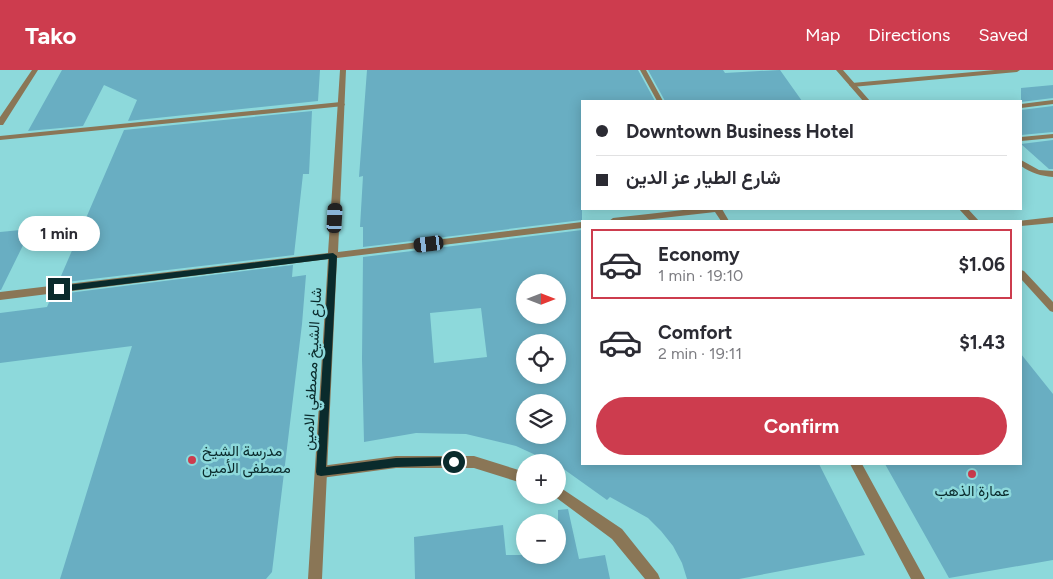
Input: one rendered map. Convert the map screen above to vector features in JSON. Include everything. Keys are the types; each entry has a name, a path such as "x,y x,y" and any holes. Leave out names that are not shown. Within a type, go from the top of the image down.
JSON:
{"street":[{"path":"0,123 35,70"},
{"name":"شارع الشيخ مصطفي الامين","path":"315,579 343,70"},
{"path":"643,70 659,100"},
{"path":"839,70 866,100"},
{"path":"852,84 1017,70"},
{"path":"1022,106 1053,102"},
{"path":"0,138 341,104"},
{"path":"1022,139 1053,136"},
{"path":"1022,163 1029,169 1041,174 1053,174"},
{"path":"622,220 706,210"},
{"path":"964,210 974,220"},
{"path":"1022,223 1053,220"},
{"path":"0,296 581,225"},
{"path":"1022,274 1053,308"},
{"path":"321,472 396,462 474,462 516,475"},
{"path":"857,465 918,579"},
{"path":"566,498 617,534 653,579"}],"building":[{"path":"62,70 320,70 318,101 128,121 137,100 104,85 83,126 28,131"},
{"path":"367,70 638,70 654,100 581,100 582,220 363,247 363,227 360,227 363,176 359,177"},
{"path":"648,70 723,70 725,73 780,70 801,100 664,100"},
{"path":"1053,85 1053,98 1022,102 1021,88"},
{"path":"1053,106 1053,132 1022,135 1022,110"},
{"path":"312,111 309,174 303,174 294,255 58,283 124,130"},
{"path":"1053,140 1053,169 1049,169 1022,144"},
{"path":"31,229 1,290 0,290 0,232"},
{"path":"581,230 581,465 820,465 865,555 739,579 687,579 682,563 673,546 661,531 648,518 610,497 607,500 566,471 566,454 534,454 516,446 466,434 416,433 364,442 362,359 363,257","holes":["481,308 487,357 434,363 430,313"]},
{"name":"مدرسة الشيخ مصطفى الأمين","path":"293,265 292,277 306,275 302,324 272,572 266,579 60,579 132,346 0,363 0,313 47,307 52,295"},
{"name":"عمارة الذهب","path":"1022,355 1053,394 1053,560 949,578 886,465 1022,465"},
{"path":"568,509 579,559 605,555 610,579 415,579 414,537 503,525 506,555 516,555 516,564 566,564 566,514 558,514 558,510"}],"place":[{"name":"مدرسة الشيخ مصطفى الأمين","path":"192,460"},
{"name":"عمارة الذهب","path":"972,474"}],"route":[{"path":"59,289 333,256 321,472 396,462 454,462"}]}
